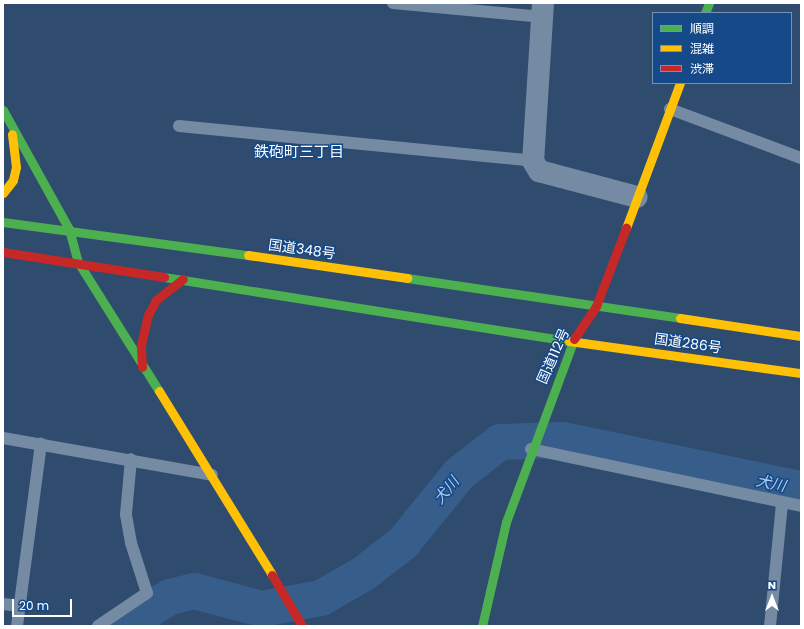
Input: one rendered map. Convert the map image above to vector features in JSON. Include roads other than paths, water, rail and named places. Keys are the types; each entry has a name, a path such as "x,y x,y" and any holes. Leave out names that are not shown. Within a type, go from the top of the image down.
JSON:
{"main road":[{"name":"国道112号","path":"482,626 506,522 531,449 572,341 596,306 680,84"},
{"path":"3,110 69,228 78,262 142,367 212,476 276,580 302,626"},
{"path":"3,193 12,180 16,167 12,125"},
{"name":"国道348号","path":"3,222 69,228 596,306"},
{"path":"3,252 78,262 572,341"},
{"path":"142,367 141,345 148,315 156,300 183,279"},
{"name":"国道286号","path":"596,306 801,336"},
{"name":"国道286号","path":"572,341 801,373"}],"street":[{"path":"543,10 533,161 539,171 636,197"}],"lane":[{"path":"393,3 543,10"},
{"path":"670,109 801,158"},
{"path":"179,126 533,161"},
{"path":"3,438 131,459 212,476"},
{"path":"17,626 41,444"},
{"path":"531,449 801,506"},
{"path":"98,626 147,593 131,543 126,514 131,459"},
{"path":"770,626 782,503"},
{"path":"3,604 20,606"}],"waterway":[{"name":"犬川","path":"122,626 170,597 194,591 262,609 321,598 363,574 403,543 459,474 500,442 562,440 801,489"}],"district":[{"name":"鉄砲町三丁目","path":"299,152"}]}
